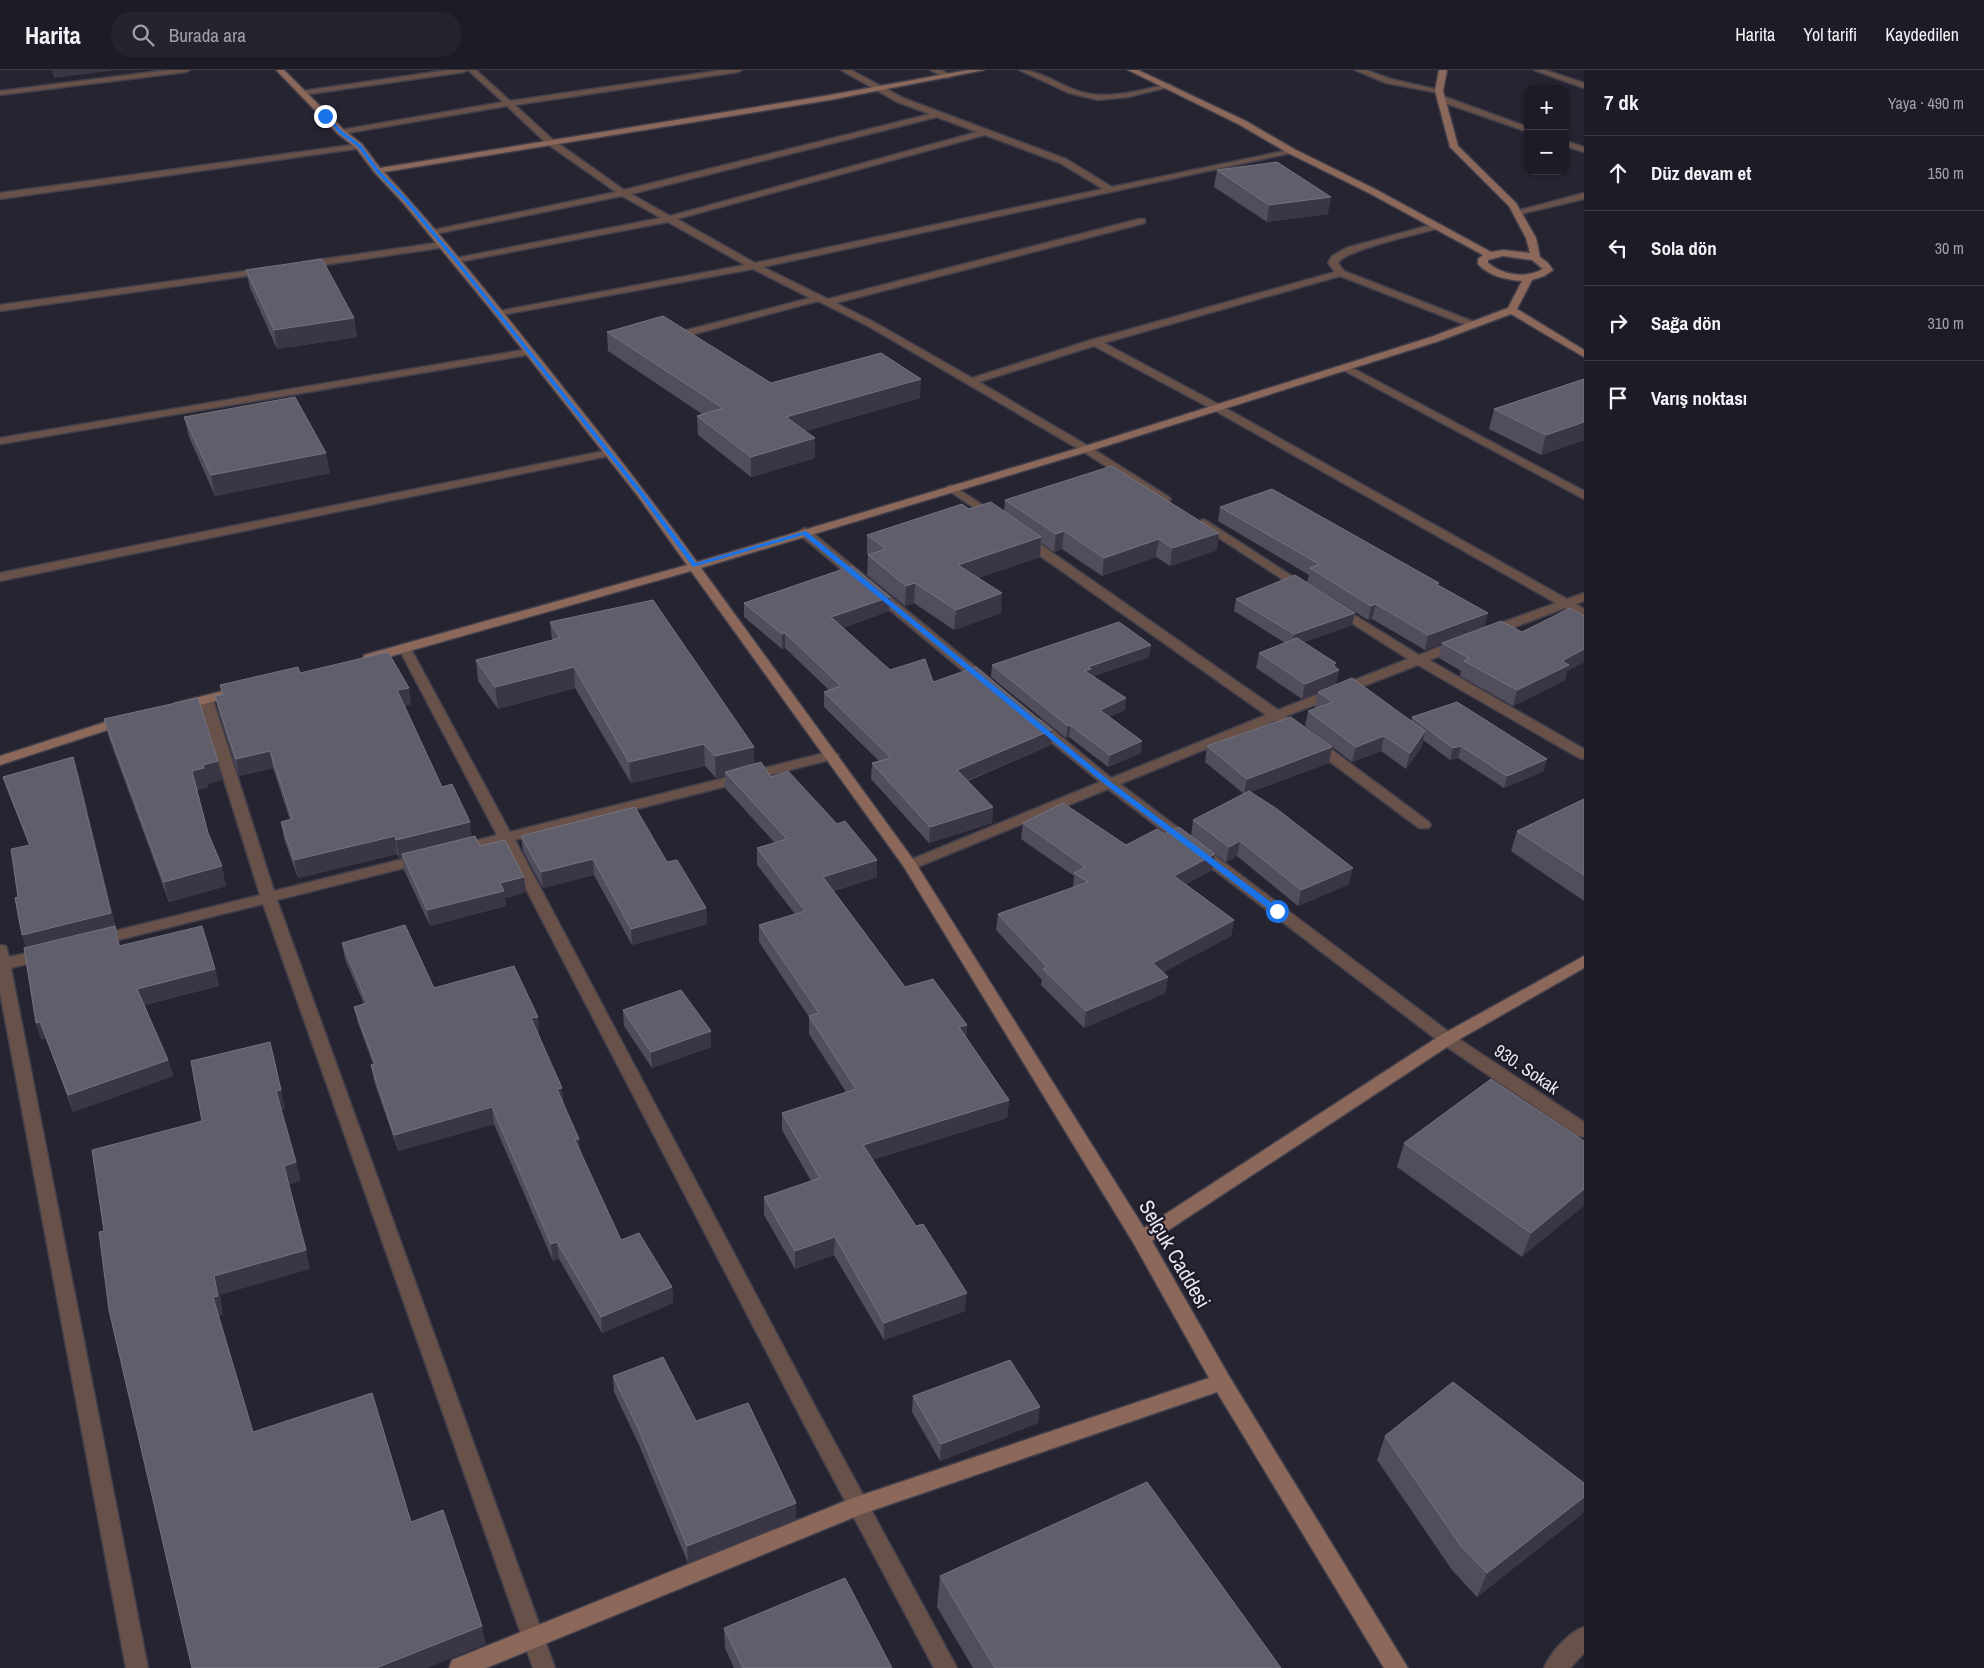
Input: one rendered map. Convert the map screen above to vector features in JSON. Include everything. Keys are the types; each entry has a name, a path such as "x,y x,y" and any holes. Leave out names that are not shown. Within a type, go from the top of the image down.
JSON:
{"street":[{"path":"0,93 186,70"},
{"name":"Selçuk Caddesi","path":"280,70 341,132 360,146 378,171 434,233 499,314 695,566 910,865 1141,1239 1222,1382 1397,1668"},
{"path":"302,93 464,70"},
{"path":"472,70 549,141 623,193 754,266 871,324 1086,449 1177,507"},
{"path":"341,132 507,104 738,70"},
{"path":"845,70 900,100 1062,161 1109,189"},
{"path":"934,70 949,76"},
{"path":"378,171 549,141 881,90 980,70"},
{"path":"1023,70 1076,93 1094,97 1108,97 1169,86"},
{"path":"1132,70 1243,122 1291,150 1490,255"},
{"path":"1359,70 1389,81 1441,95 1524,128"},
{"path":"1443,70 1441,95 1454,147 1513,205 1531,238 1536,258"},
{"path":"1538,70 1584,86"},
{"path":"434,233 623,193 938,114"},
{"path":"456,261 668,218 985,132"},
{"path":"1569,144 1584,150"},
{"path":"0,196 360,146"},
{"path":"499,314 754,266 1291,150"},
{"path":"1517,212 1584,196"},
{"path":"683,334 1142,221"},
{"path":"1437,226 1359,247 1335,258 1333,263 1341,273 1474,324"},
{"path":"296,266 443,245"},
{"path":"1503,253 1520,254 1536,258 1546,264 1548,270 1542,275 1528,278 1514,277 1488,269 1483,264 1483,259 1490,255 1503,253"},
{"path":"0,308 276,269"},
{"path":"970,382 1095,342 1341,273"},
{"path":"357,661 695,566 1086,449 1345,367 1512,310 1528,278"},
{"path":"1512,310 1584,354"},
{"path":"1095,342 1216,407 1584,614"},
{"path":"0,441 529,352"},
{"path":"1345,367 1584,496"},
{"path":"0,577 609,453"},
{"path":"952,488 1293,727"},
{"path":"1193,517 1417,659 1584,755"},
{"path":"804,532 994,689"},
{"path":"910,865 1417,659 1584,597"},
{"path":"405,649 508,837 857,1506 946,1668"},
{"path":"169,709 244,690"},
{"path":"206,700 268,898 544,1668"},
{"name":"930. Sokak","path":"1025,714 1109,783 1447,1039 1584,1131"},
{"path":"0,761 132,718"},
{"path":"1308,738 1424,825"},
{"path":"88,943 832,755"},
{"path":"59,950 1,960 137,1668"},
{"path":"1141,1239 1447,1039 1584,961"},
{"path":"460,1668 857,1506 1222,1382"},
{"path":"1554,1668 1584,1637"}],"building":[{"path":"1277,162 1331,197 1269,205 1217,170"},
{"path":"322,259 354,318 274,330 246,270"},
{"path":"663,316 771,383 881,353 921,379 786,417 815,438 751,457 697,416 723,408 607,332"},
{"path":"1584,379 1584,422 1546,435 1494,409"},
{"path":"295,397 326,453 211,475 184,417"},
{"path":"1112,466 1219,533 1172,548 1159,539 1104,558 1064,531 1056,534 1005,500"},
{"path":"1272,489 1439,583 1436,584 1488,613 1428,635 1376,604 1371,606 1310,568 1319,564 1220,507"},
{"path":"991,502 1041,537 958,565 1002,593 956,610 915,583 906,586 868,555 886,549 867,535 962,504 969,509"},
{"path":"852,566 890,597 831,617 890,670 925,659 933,682 976,667 1052,730 957,770 993,807 930,827 872,763 891,758 824,692 841,686 785,633 782,634 744,603"},
{"path":"1295,575 1355,613 1294,634 1236,599"},
{"path":"653,600 754,747 715,756 704,744 629,762 574,667 495,687 476,660 560,638 550,622"},
{"path":"1570,608 1584,616 1584,649 1562,661 1569,665 1517,690 1464,661 1469,658 1442,643 1501,621 1522,632"},
{"path":"1119,622 1151,645 1088,667 1091,669 1085,671 1126,698 1100,710 1142,741 1110,755 1070,725 1068,726 992,665"},
{"path":"1297,638 1336,663 1333,665 1339,670 1305,684 1259,653"},
{"path":"388,652 409,688 397,690 442,787 452,784 470,822 396,840 395,836 294,860 281,822 292,819 270,751 236,759 215,696 223,695 220,685 298,667 300,673"},
{"path":"1352,678 1425,731 1410,753 1384,736 1356,747 1308,711 1333,702 1318,692"},
{"path":"198,698 218,761 203,765 204,768 192,771 208,833 222,866 164,882 104,719"},
{"path":"1457,702 1547,759 1507,776 1461,746 1453,748 1412,717"},
{"path":"1291,717 1332,747 1247,779 1207,746"},
{"path":"73,757 111,913 22,935 15,898 18,897 11,849 30,845 3,777"},
{"path":"761,762 771,777 788,771 837,824 845,821 877,860 823,877 905,987 933,979 967,1025 959,1027 1009,1100 863,1145 916,1226 923,1224 967,1293 884,1323 835,1237 795,1251 764,1197 820,1178 782,1113 856,1089 809,1016 819,1013 759,925 805,911 757,848 787,839 725,772"},
{"path":"1249,791 1277,809 1353,868 1301,890 1240,841 1229,847 1193,820"},
{"path":"1584,799 1584,875 1517,831"},
{"path":"1063,803 1126,845 1157,829 1165,834 1179,827 1215,854 1174,876 1234,920 1153,963 1168,977 1086,1011 1043,969 1047,967 998,914 1088,882 1074,873 1085,867 1023,823"},
{"path":"635,807 667,862 677,860 706,908 631,929 593,859 541,872 521,836"},
{"path":"475,836 480,846 505,840 524,877 500,883 504,891 427,910 402,854"},
{"path":"405,925 434,988 514,966 538,1017 531,1018 562,1088 557,1089 579,1139 575,1140 621,1240 639,1233 672,1287 601,1317 557,1242 551,1244 492,1107 394,1135 371,1065 375,1064 354,1007 367,1003 342,943"},
{"path":"115,926 119,946 202,926 215,969 137,989 168,1060 68,1095 40,1022 36,1023 24,948"},
{"path":"681,990 711,1031 651,1052 623,1010"},
{"path":"270,1042 281,1090 276,1091 296,1162 284,1166 306,1250 214,1276 218,1296 213,1297 253,1432 372,1393 411,1522 443,1510 482,1626 376,1668 192,1668 109,1310 99,1232 104,1231 92,1150 202,1121 191,1061"},
{"path":"1491,1079 1584,1141 1584,1189 1531,1233 1404,1143"},
{"path":"663,1357 696,1421 748,1403 796,1503 687,1546 638,1428 613,1376"},
{"path":"1010,1360 1040,1407 941,1444 913,1396"},
{"path":"1453,1382 1584,1483 1584,1497 1487,1573 1461,1546 1385,1436"},
{"path":"1147,1482 1281,1668 995,1668 940,1576"},
{"path":"845,1578 892,1668 743,1668 724,1628"}],"route":[{"path":"325,116 341,132 360,146 378,171 407,202 456,261 641,493 695,566 804,532 1109,783 1277,911"}]}
